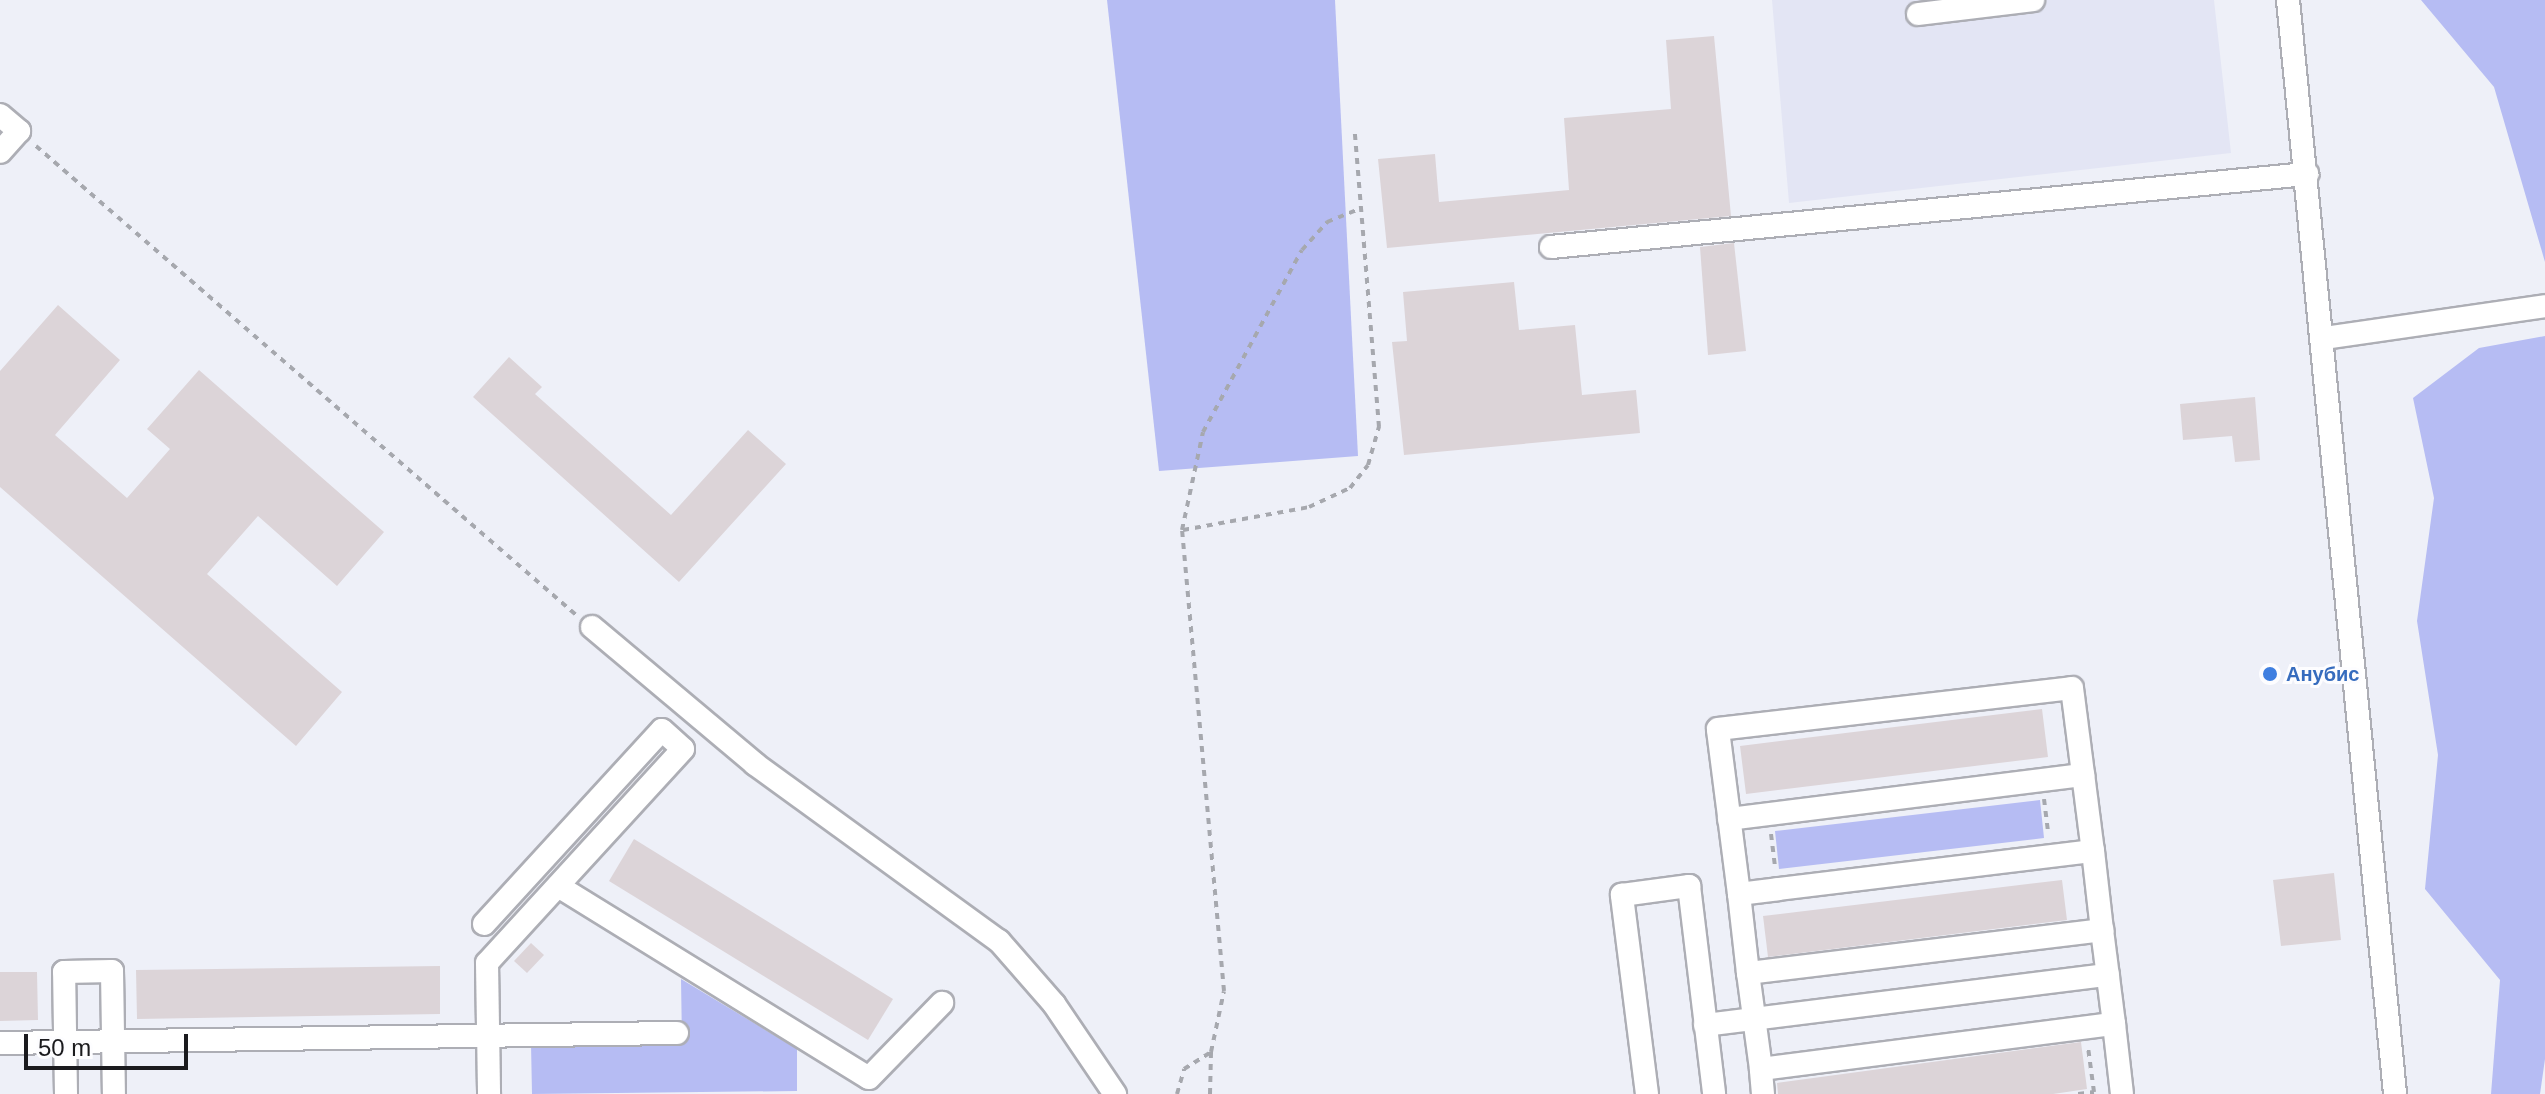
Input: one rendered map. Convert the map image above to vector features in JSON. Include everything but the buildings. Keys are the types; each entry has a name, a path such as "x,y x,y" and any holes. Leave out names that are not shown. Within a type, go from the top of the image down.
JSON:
{"street":[{"path":"1918,14 2033,0"},
{"path":"2288,0 2324,338 2395,1094"},
{"path":"0,115 19,131 0,152"},
{"path":"1551,247 2307,174"},
{"path":"2324,338 2545,306"},
{"path":"592,627 755,764 999,941 1054,1004 1115,1094"},
{"path":"1763,1094 1718,729 2072,688 2122,1094"},
{"path":"484,924 662,730 683,749 487,963 489,1094"},
{"path":"1729,819 2083,775"},
{"path":"1739,894 2093,851"},
{"path":"558,886 869,1078 942,1003"},
{"path":"1647,1094 1622,895 1689,886 1714,1094"},
{"path":"1748,973 2102,930"},
{"path":"66,1094 64,972 112,971 114,1094"},
{"path":"1705,1025 2108,975"},
{"path":"1761,1069 2114,1024"},
{"path":"0,1043 677,1033"}],"path":[{"path":"19,131 592,627"},
{"path":"1182,530 1309,507 1350,488 1368,465 1379,427 1355,133"},
{"path":"1210,1094 1211,1052 1224,991 1182,530 1203,432 1302,250 1327,222 1361,208"},
{"path":"2041,780 2051,856"},
{"path":"1769,814 1778,889"},
{"path":"2080,1094 2094,1092 2086,1034"},
{"path":"1177,1094 1184,1069 1211,1052"}],"shaded area":[{"path":"1107,0 1335,0 1358,456 1159,471"},
{"path":"1772,0 2214,0 2231,153 1789,203"},
{"path":"2421,0 2545,0 2545,262 2494,87"},
{"path":"2545,336 2545,1059 2540,1094 2491,1094 2500,980 2425,889 2438,755 2417,621 2434,498 2413,398 2479,348"},
{"path":"2040,800 2044,838 1779,869 1775,831"},
{"path":"681,979 797,1049 797,1091 532,1094 531,1044 682,1042"}],"place":[{"name":"Анубис","path":"2270,674"}]}
